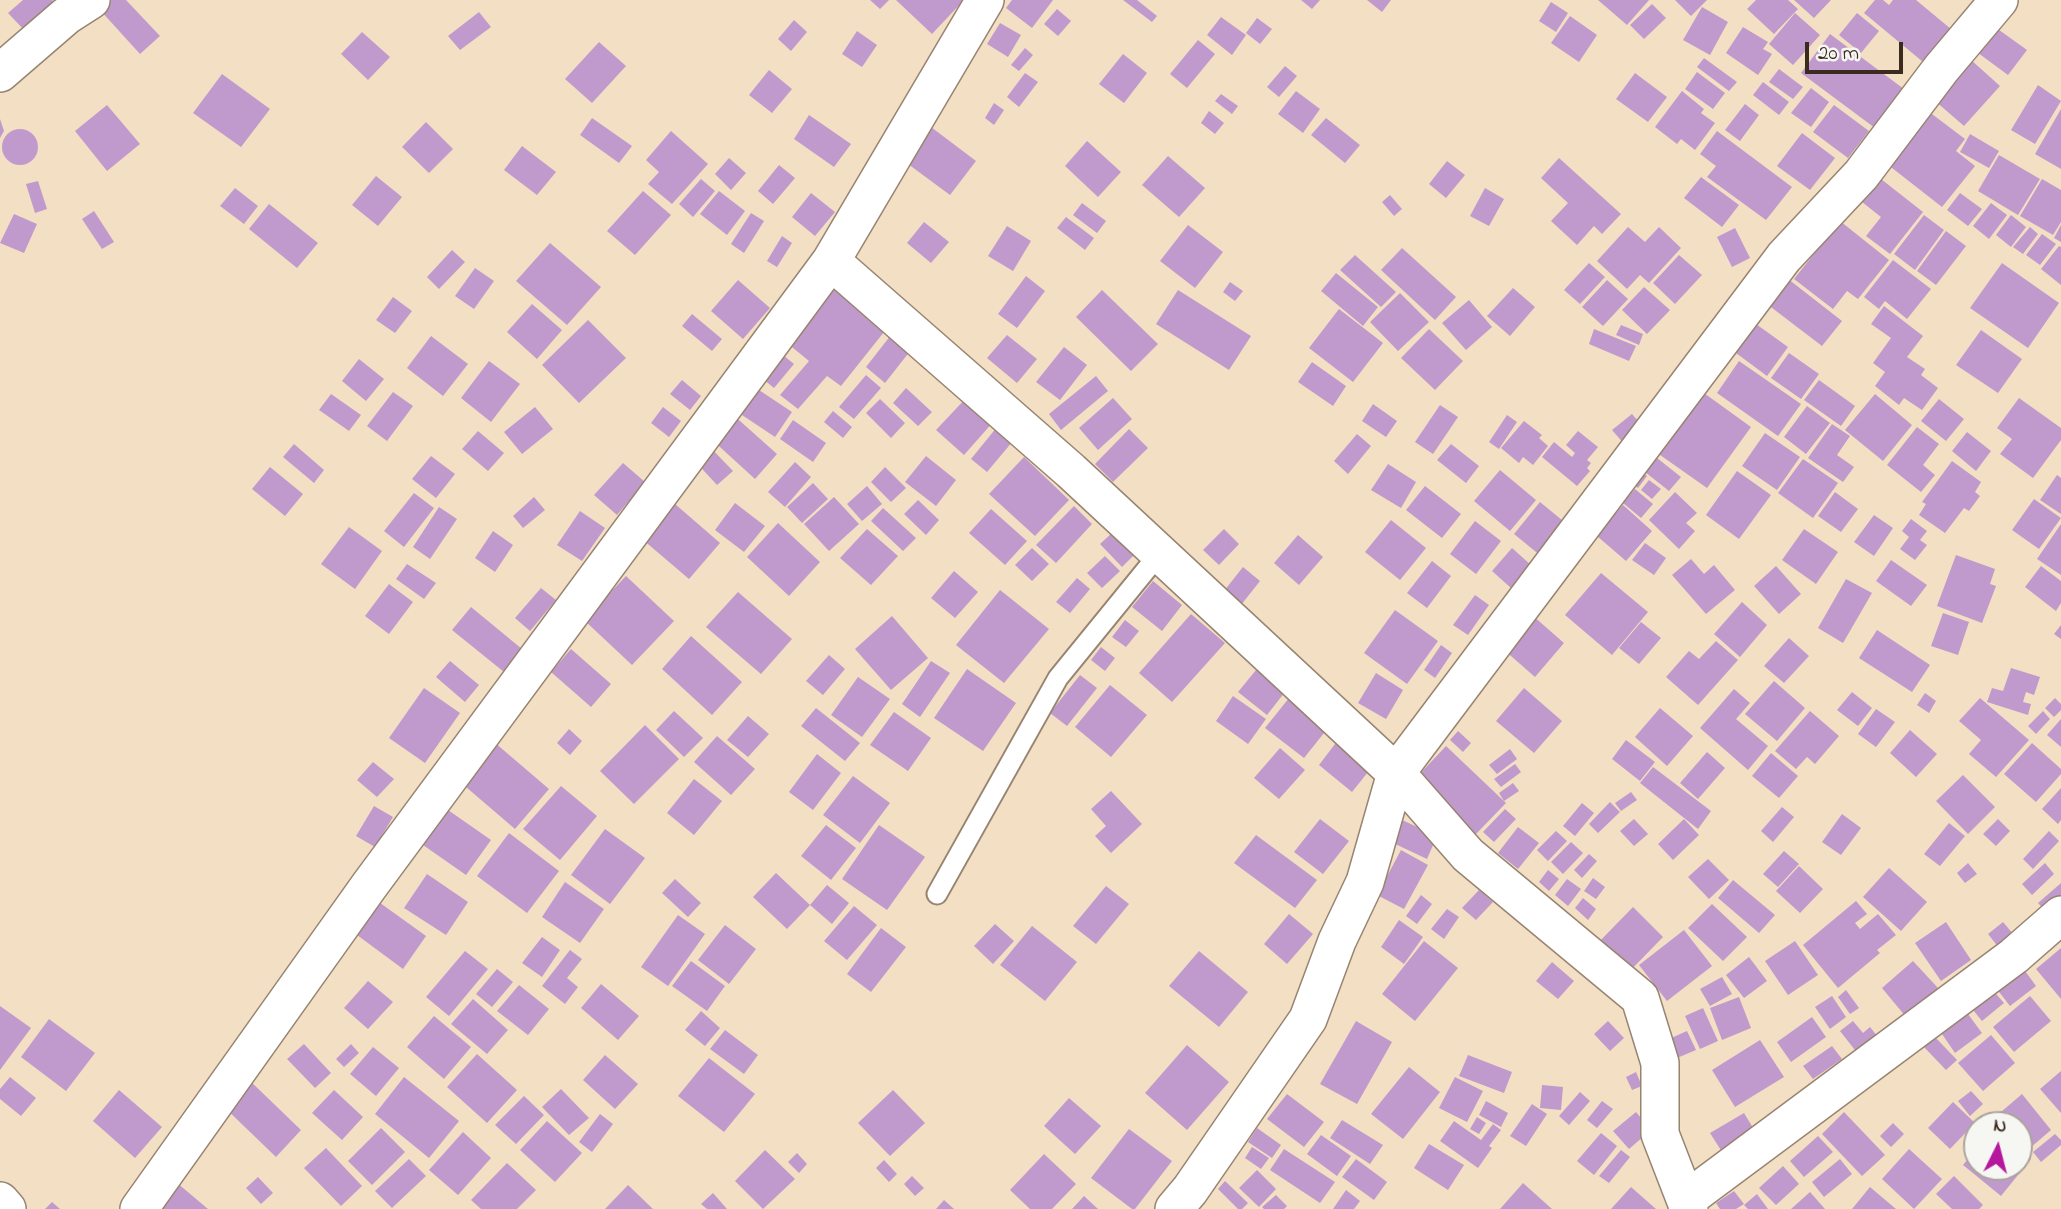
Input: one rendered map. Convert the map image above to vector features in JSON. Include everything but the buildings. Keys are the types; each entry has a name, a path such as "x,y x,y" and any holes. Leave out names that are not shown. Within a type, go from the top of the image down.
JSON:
{"street":[{"path":"0,73 66,16 91,0"},
{"path":"139,1209 369,886 831,261 985,0"},
{"path":"1174,1209 1190,1190 1308,1019 1337,941 1365,882 1396,773 1784,257 1861,175 1941,69 1999,0"},
{"path":"831,261 1071,471 1396,773 1468,855 1640,998 1660,1063 1660,1134 1687,1204 2014,956 2061,915"},
{"path":"0,1201 7,1209"}],"lane":[{"path":"937,894 1058,678 1159,554"}]}
